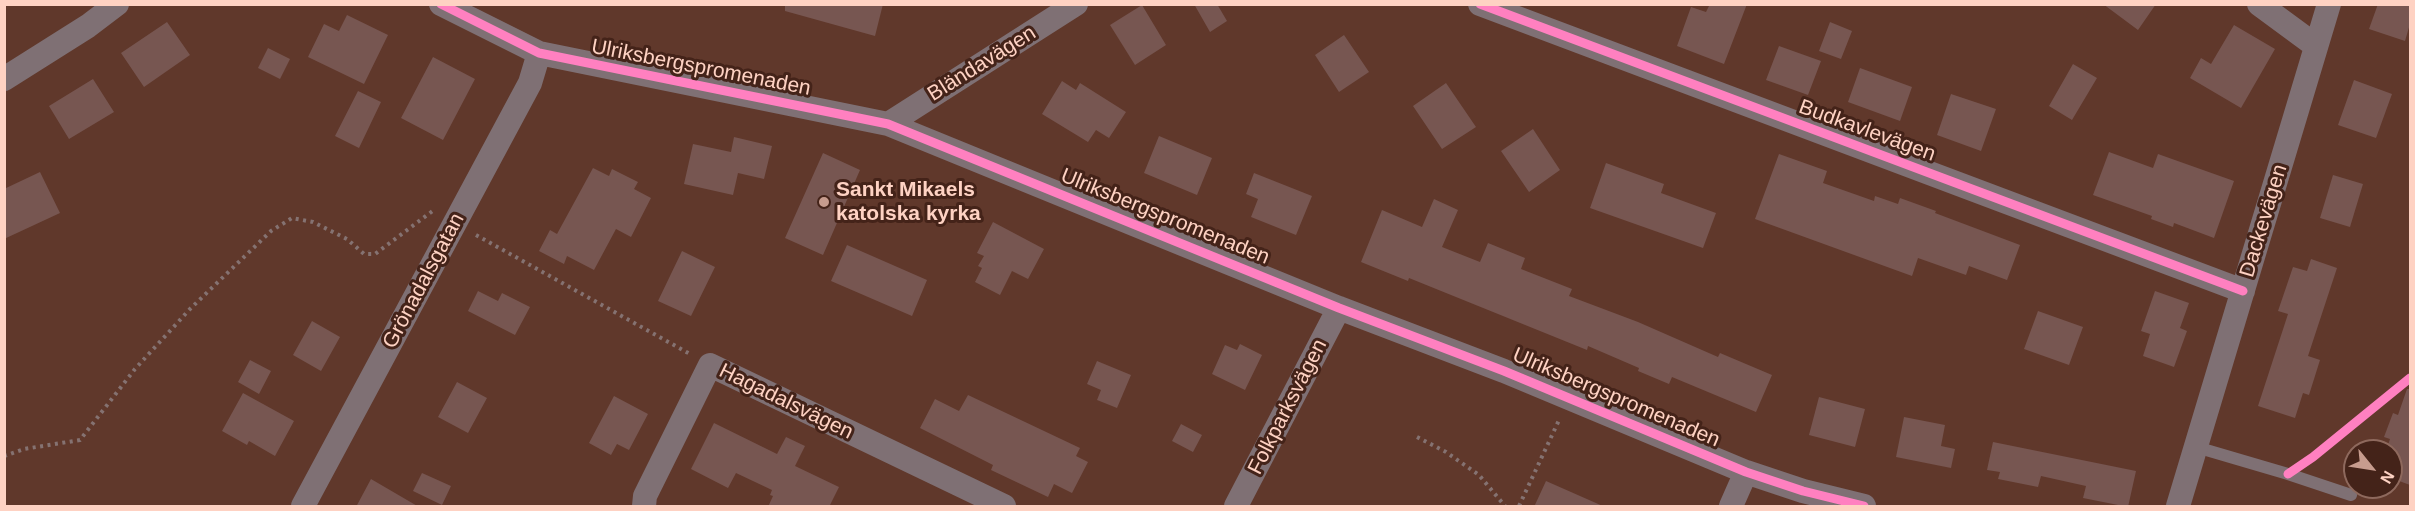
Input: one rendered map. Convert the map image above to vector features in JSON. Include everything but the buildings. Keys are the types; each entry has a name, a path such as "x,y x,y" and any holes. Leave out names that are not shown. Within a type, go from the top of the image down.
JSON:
{"street":[{"path":"4,79 88,26 117,4"},
{"name":"Ulriksbergspromenaden","path":"441,4 540,53 888,124 1339,308 1504,371 1746,472 1803,491 1864,507"},
{"name":"Bländavägen","path":"888,124 1076,4"},
{"name":"Budkavlevägen","path":"1480,4 2243,291"},
{"path":"2259,4 2316,46"},
{"name":"Dackevägen","path":"2178,507 2330,4"},
{"name":"Grönadalsgatan","path":"303,507 530,83 540,53"},
{"name":"Folkparksvägen","path":"1236,507 1339,308"},
{"name":"Hagadalsvägen","path":"644,507 645,496 710,365 1004,507"},
{"path":"1731,507 1746,472"}],"lane":[{"path":"2196,447 2343,492"}],"path":[{"path":"4,456 80,440 135,369 190,309 272,231 292,218 313,222 346,239 364,254 375,254 431,210 467,200"},
{"path":"454,224 606,305 710,365"},
{"path":"1520,507 1569,399"},
{"path":"1417,437 1446,452 1479,475 1505,507"}],"cycle path":[{"path":"441,4 539,53 888,124 1339,308 1504,371 1746,472 1803,491 1864,506"},
{"path":"1480,4 2243,291"},
{"path":"2288,474 2313,457 2410,378"}],"place":[{"name":"Sankt Mikaels katolska kyrka","path":"824,202"}]}
